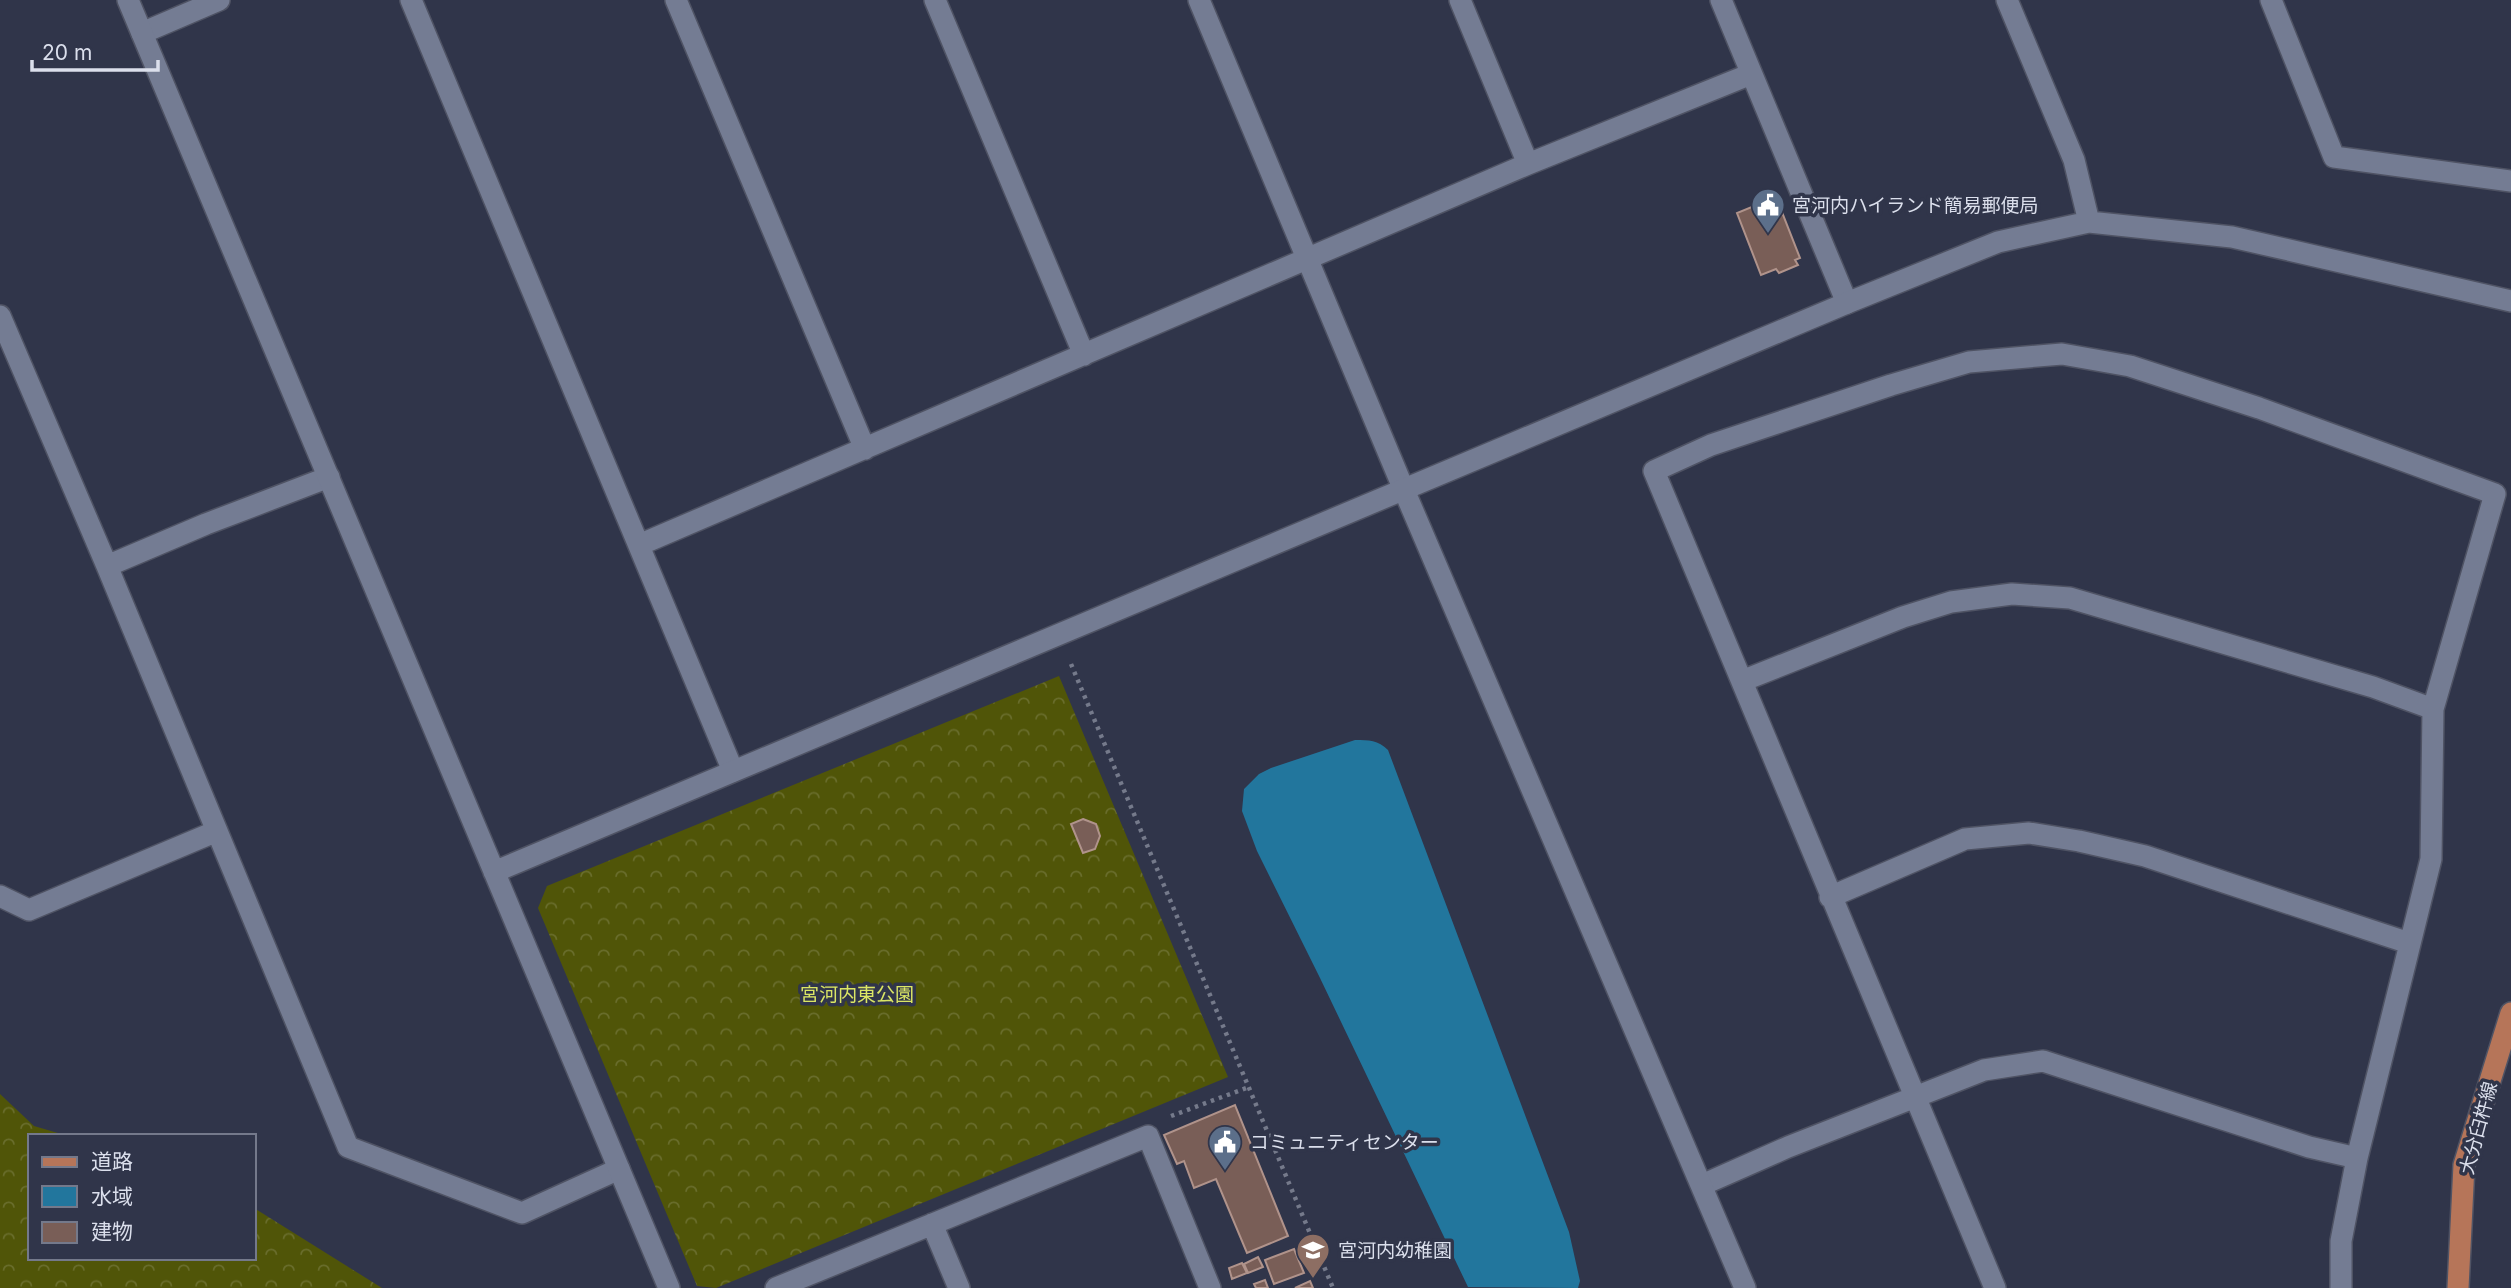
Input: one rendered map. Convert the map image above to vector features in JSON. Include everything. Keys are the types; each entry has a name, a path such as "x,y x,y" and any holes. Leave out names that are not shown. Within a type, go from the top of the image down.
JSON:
{"main road":[{"name":"大分臼杵線","path":"2458,1288 2464,1165 2511,1013"}],"street":[{"path":"128,0 669,1288"},
{"path":"142,33 219,0"},
{"path":"411,0 733,771"},
{"path":"676,0 864,449"},
{"path":"935,0 1084,355"},
{"path":"1199,0 1404,489 1745,1288"},
{"path":"1460,0 1528,164"},
{"path":"1721,0 1846,303"},
{"path":"2007,0 2074,160 2089,222"},
{"path":"2271,0 2334,157 2511,181"},
{"path":"639,545 1528,164 1751,74"},
{"path":"494,872 1846,303 1998,242 2089,222 2232,237 2511,301"},
{"path":"0,316 107,566 348,1147 522,1213 619,1170"},
{"path":"1995,1288 1654,471 1711,445 1856,396 1969,362 2062,354 2130,366 2259,408 2495,494 2432,709 2431,859 2357,1158 2341,1241 2341,1288"},
{"path":"107,566 206,524 329,477"},
{"path":"1742,681 1915,613 1951,602 2012,594 2070,597 2373,687 2432,709"},
{"path":"0,897 29,910 217,831"},
{"path":"1830,897 1965,839 2029,833 2146,856 2409,943"},
{"path":"1702,1185 1788,1147 1984,1070 2043,1061 2309,1147 2357,1158"},
{"path":"776,1288 1148,1136 1210,1288"},
{"path":"932,1224 959,1288"}],"path":[{"path":"1059,634 1333,1288"},
{"path":"1148,1136 1160,1120 1249,1087"}],"green space":[{"name":"宮河内東公園","path":"1059,676 1228,1077 716,1288 697,1286 538,908 547,886"},
{"path":"0,1094 34,1126 61,1134 28,1134 28,1260 256,1260 256,1209 382,1288 0,1288"}],"water":[{"path":"1355,740 1373,741 1388,750 1569,1232 1580,1281 1578,1288 1468,1287 1257,851 1242,811 1244,789 1259,774 1271,768"}],"building":[{"name":"宮河内ハイランド簡易郵便局","path":"1776,197 1800,258 1795,260 1798,265 1779,273 1776,269 1761,275 1737,213"},
{"path":"1083,819 1096,824 1100,836 1095,849 1083,853 1071,824"},
{"name":"コミュニティセンター","path":"1235,1105 1288,1236 1247,1253 1216,1179 1194,1188 1184,1161 1177,1164 1164,1135"},
{"path":"1294,1249 1304,1273 1274,1284 1265,1260"},
{"path":"1258,1257 1263,1267 1248,1273 1244,1264"},
{"path":"1242,1263 1247,1273 1232,1279 1229,1268"},
{"path":"1265,1280 1268,1288 1256,1288 1254,1284"},
{"path":"1310,1281 1313,1288 1295,1288"}],"place":[{"name":"宮河内ハイランド簡易郵便局","path":"1768,235"},
{"name":"コミュニティセンター","path":"1225,1172"},
{"name":"宮河内幼稚園","path":"1313,1280"}]}
